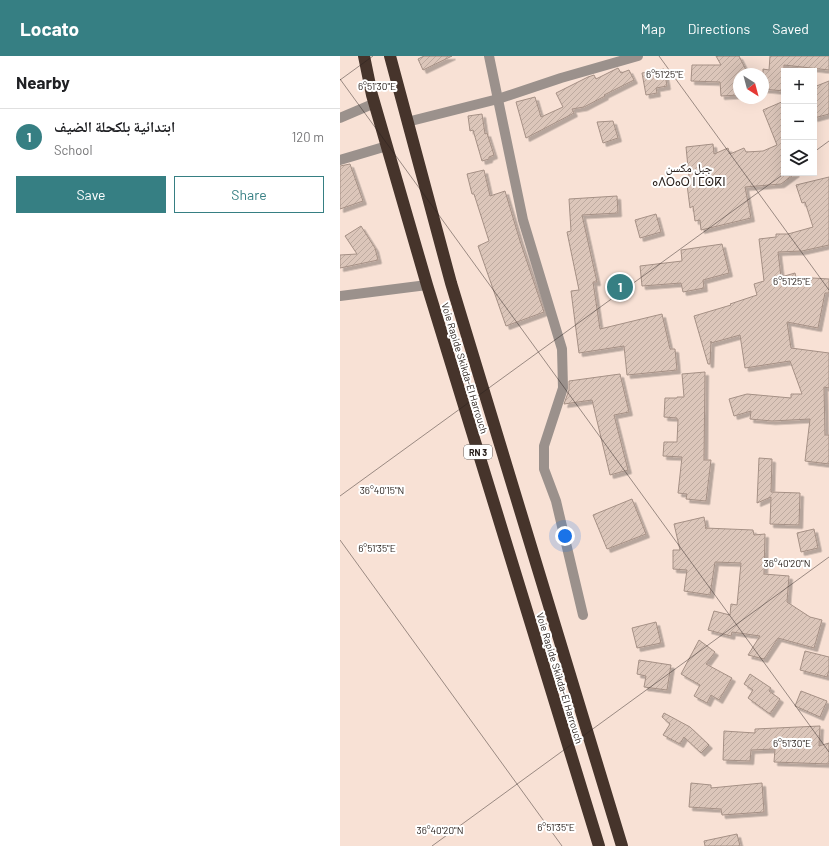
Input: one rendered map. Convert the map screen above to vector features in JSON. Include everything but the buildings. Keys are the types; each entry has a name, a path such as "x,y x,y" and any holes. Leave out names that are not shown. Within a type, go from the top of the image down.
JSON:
{"highway":[{"name":"Voie Rapide Skikda-El Harrouch","path":"364,56 375,103 426,285 599,846"},
{"name":"Voie Rapide Skikda-El Harrouch","path":"390,56 451,283 622,846"}],"street":[{"path":"489,56 524,220 562,349 563,388 544,446 544,469 556,501 583,615"},
{"path":"407,122 498,99 561,78 638,56"},
{"path":"340,118 375,103"},
{"path":"340,160 387,146"},
{"path":"340,296 426,285"}],"place":[{"name":"ابتدائية بلكحلة الضيف","path":"620,287"}],"district":[{"name":"جبل مكسن ⴰⴷⵔⴰⵔ ⵏ ⵎⵙⴽⵏ","path":"689,174"}]}
